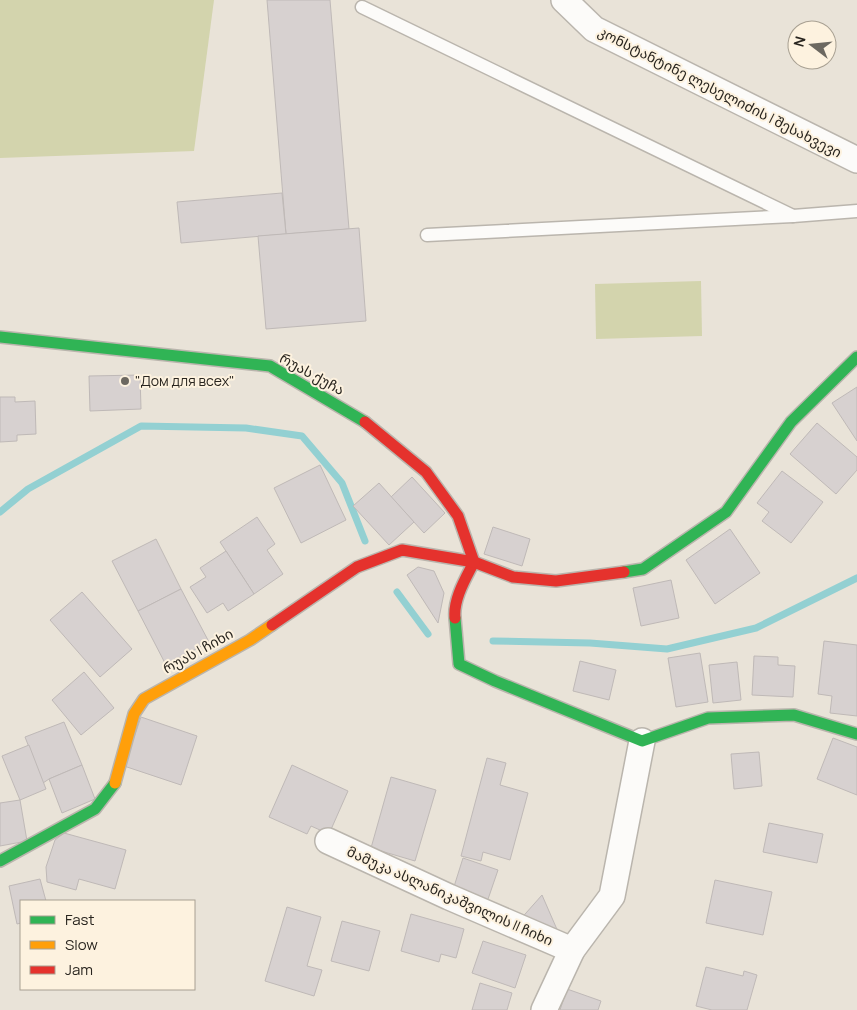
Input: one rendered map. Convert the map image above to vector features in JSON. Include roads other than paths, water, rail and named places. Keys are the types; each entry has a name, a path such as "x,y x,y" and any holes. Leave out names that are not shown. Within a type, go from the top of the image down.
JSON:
{"street":[{"name":"კონსტანტინე ლესელიძის I შესახვევი","path":"564,0 594,29 857,160"},
{"name":"რუას ქუჩა","path":"0,337 270,366 364,421 426,472 458,516 474,562"},
{"name":"რუას I ჩიხი","path":"0,861 95,808 114,786 134,714 144,699 250,640 357,568 402,550 474,562 513,577 556,581 643,569 726,512 791,422 857,357"},
{"path":"474,562 462,587 454,612 459,664 495,681 642,741 708,718 794,715 857,734"},
{"path":"544,1010 572,950 612,896 642,741"},
{"name":"მამუკა ასლანიკაშვილის II ჩიხი","path":"328,841 449,897 572,950"}],"lane":[{"path":"362,7 793,216"},
{"path":"427,235 857,211"}],"waterway":[{"path":"0,512 28,489 141,426 246,428 302,436 342,483 365,541"},
{"path":"493,641 590,643 667,649 756,628 857,578"},
{"path":"397,592 428,634"}],"place":[{"name":"\"Дом для всех\"","path":"125,381"}]}
